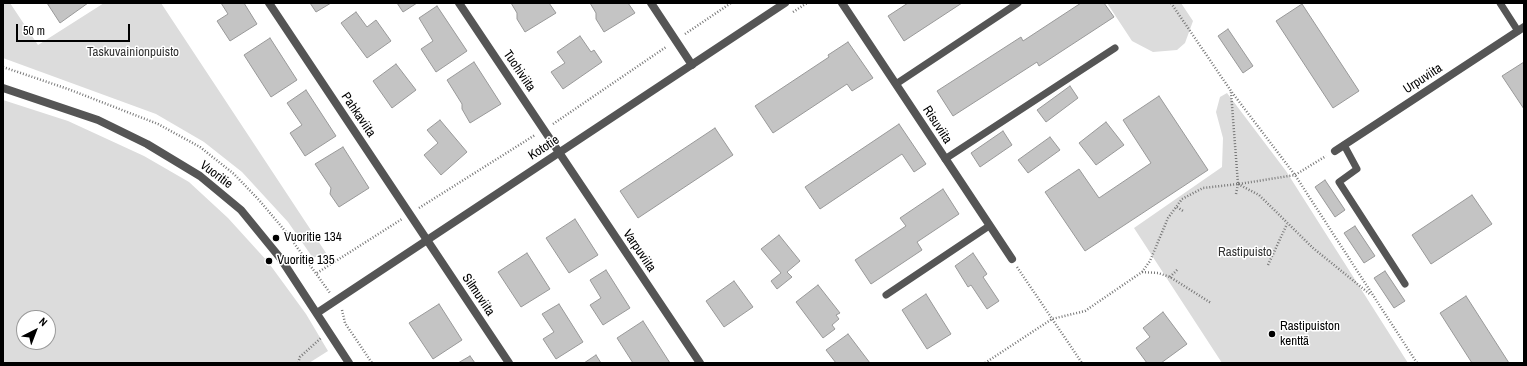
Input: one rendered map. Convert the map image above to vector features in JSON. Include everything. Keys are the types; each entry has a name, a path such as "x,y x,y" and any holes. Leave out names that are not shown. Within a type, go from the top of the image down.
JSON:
{"street":[{"name":"Pahkaviita","path":"269,3 427,240"},
{"name":"Tuohiviita","path":"459,3 559,153"},
{"path":"651,3 692,65"},
{"name":"Kototie","path":"316,313 785,3"},
{"name":"Risuviita","path":"842,3 1012,259"},
{"name":"Urpuviita","path":"1335,151 1521,29"},
{"name":"Vuoritie","path":"3,88 98,120 147,144 200,176 242,210 281,259 349,363"},
{"name":"Varpuviita","path":"559,153 700,363"},
{"name":"Silmuviita","path":"427,240 509,363"}],"lane":[{"path":"896,84 1018,3"},
{"path":"1500,3 1521,29"},
{"path":"945,159 1115,48"},
{"path":"1344,145 1357,169 1339,182 1405,284"},
{"path":"886,295 989,226"}],"path":[{"path":"317,273 544,130 731,3"},
{"path":"1170,3 1231,91 1295,175 1417,363"},
{"path":"1231,91 1238,184 1236,194"},
{"path":"985,363 1052,319 1085,311 1142,272 1150,261 1168,218 1182,199 1203,188 1295,175 1335,151"},
{"path":"1238,184 1259,195 1312,248 1374,297"},
{"path":"1177,207 1183,212"},
{"path":"1268,265 1287,224"},
{"path":"1012,259 1082,363"},
{"path":"1170,277 1178,269"},
{"path":"1142,272 1158,273 1170,277 1211,303"}],"green space":[{"name":"Taskuvainionpuisto","path":"3,3 10,3 38,45 104,3 161,3 326,253 313,258 288,222 242,172 204,142 156,114 3,58"},
{"path":"1107,3 1181,3 1193,21 1185,43 1177,50 1153,52 1132,41"},
{"name":"Rastipuisto","path":"1227,93 1286,171 1408,363 1222,363 1134,228 1222,167 1223,138 1216,112 1220,97"},
{"path":"3,100 68,121 144,156 189,182 228,218 268,262 306,314 328,351 309,363 3,363"}],"building":[{"path":"47,3 88,3 60,23"},
{"path":"221,3 244,3 257,24 230,41 217,21 228,14"},
{"path":"310,3 331,3 316,12"},
{"path":"397,3 417,3 403,12"},
{"path":"511,3 549,3 556,13 525,32 517,19 517,13"},
{"path":"590,3 628,3 635,13 604,32 596,19 596,13"},
{"path":"908,3 962,3 904,41 888,16"},
{"path":"1081,3 1104,3 1114,17 1039,66 1037,62 953,116 937,91 1021,37 1023,41"},
{"path":"1302,4 1359,91 1333,108 1276,21"},
{"path":"437,6 467,51 436,72 421,49 433,41 419,18"},
{"path":"356,12 367,27 376,20 391,41 367,58 341,23"},
{"path":"1228,29 1253,66 1243,73 1218,36"},
{"path":"580,36 591,52 594,50 602,62 563,89 551,72 565,63 557,52"},
{"path":"270,38 297,80 271,97 244,55"},
{"path":"848,42 873,78 852,91 847,84 773,133 755,106 829,57 828,55"},
{"path":"474,62 501,104 470,123 462,109 462,104 447,80"},
{"path":"1524,62 1524,109 1502,76"},
{"path":"396,64 416,90 392,108 373,81"},
{"path":"1070,86 1078,98 1046,122 1037,110"},
{"path":"306,90 336,136 305,156 290,133 302,125 287,103"},
{"path":"1159,96 1208,170 1085,251 1045,192 1079,169 1099,198 1151,163 1123,120"},
{"path":"440,120 467,152 441,175 424,155 438,143 427,130"},
{"path":"1106,122 1124,145 1096,165 1079,143"},
{"path":"899,124 926,164 914,172 902,154 820,209 805,187"},
{"path":"715,128 733,155 638,218 620,191"},
{"path":"1003,131 1012,145 980,167 971,153"},
{"path":"1050,137 1060,150 1028,173 1018,160"},
{"path":"343,147 369,188 339,207 330,194 331,188 315,164"},
{"path":"1325,180 1345,210 1335,217 1315,187"},
{"path":"943,189 959,214 917,242 922,250 871,284 855,260 906,226 900,218"},
{"path":"1472,195 1492,224 1431,264 1412,235"},
{"path":"575,219 598,255 569,273 546,238"},
{"path":"1355,226 1375,256 1364,263 1344,233"},
{"path":"779,235 800,261 787,272 792,277 777,289 771,281 781,273 761,249"},
{"path":"527,253 550,289 521,307 498,272"},
{"path":"973,253 987,274 983,277 999,301 987,309 971,285 968,287 955,266"},
{"path":"606,270 630,308 603,325 590,305 601,298 590,280"},
{"path":"1385,271 1405,301 1394,308 1374,278"},
{"path":"734,281 753,307 724,327 706,301"},
{"path":"818,285 840,313 836,315 839,319 832,325 835,329 823,338 796,302"},
{"path":"926,294 951,334 927,349 902,310"},
{"path":"1466,296 1509,363 1472,363 1440,313"},
{"path":"439,304 462,340 433,359 409,323"},
{"path":"559,304 583,342 556,359 543,339 554,332 542,314"},
{"path":"1163,312 1187,344 1161,363 1147,363 1136,348 1150,337 1143,328"},
{"path":"643,321 670,363 633,363 617,338"},
{"path":"848,334 870,363 836,363 826,350"},
{"path":"596,355 601,363 584,363"},
{"path":"470,356 475,363 458,363"}],"place":[{"name":"Vuoritie 134","path":"276,238"},
{"name":"Vuoritie 135","path":"269,261"},
{"name":"Rastipuiston kenttä","path":"1272,334"}]}
